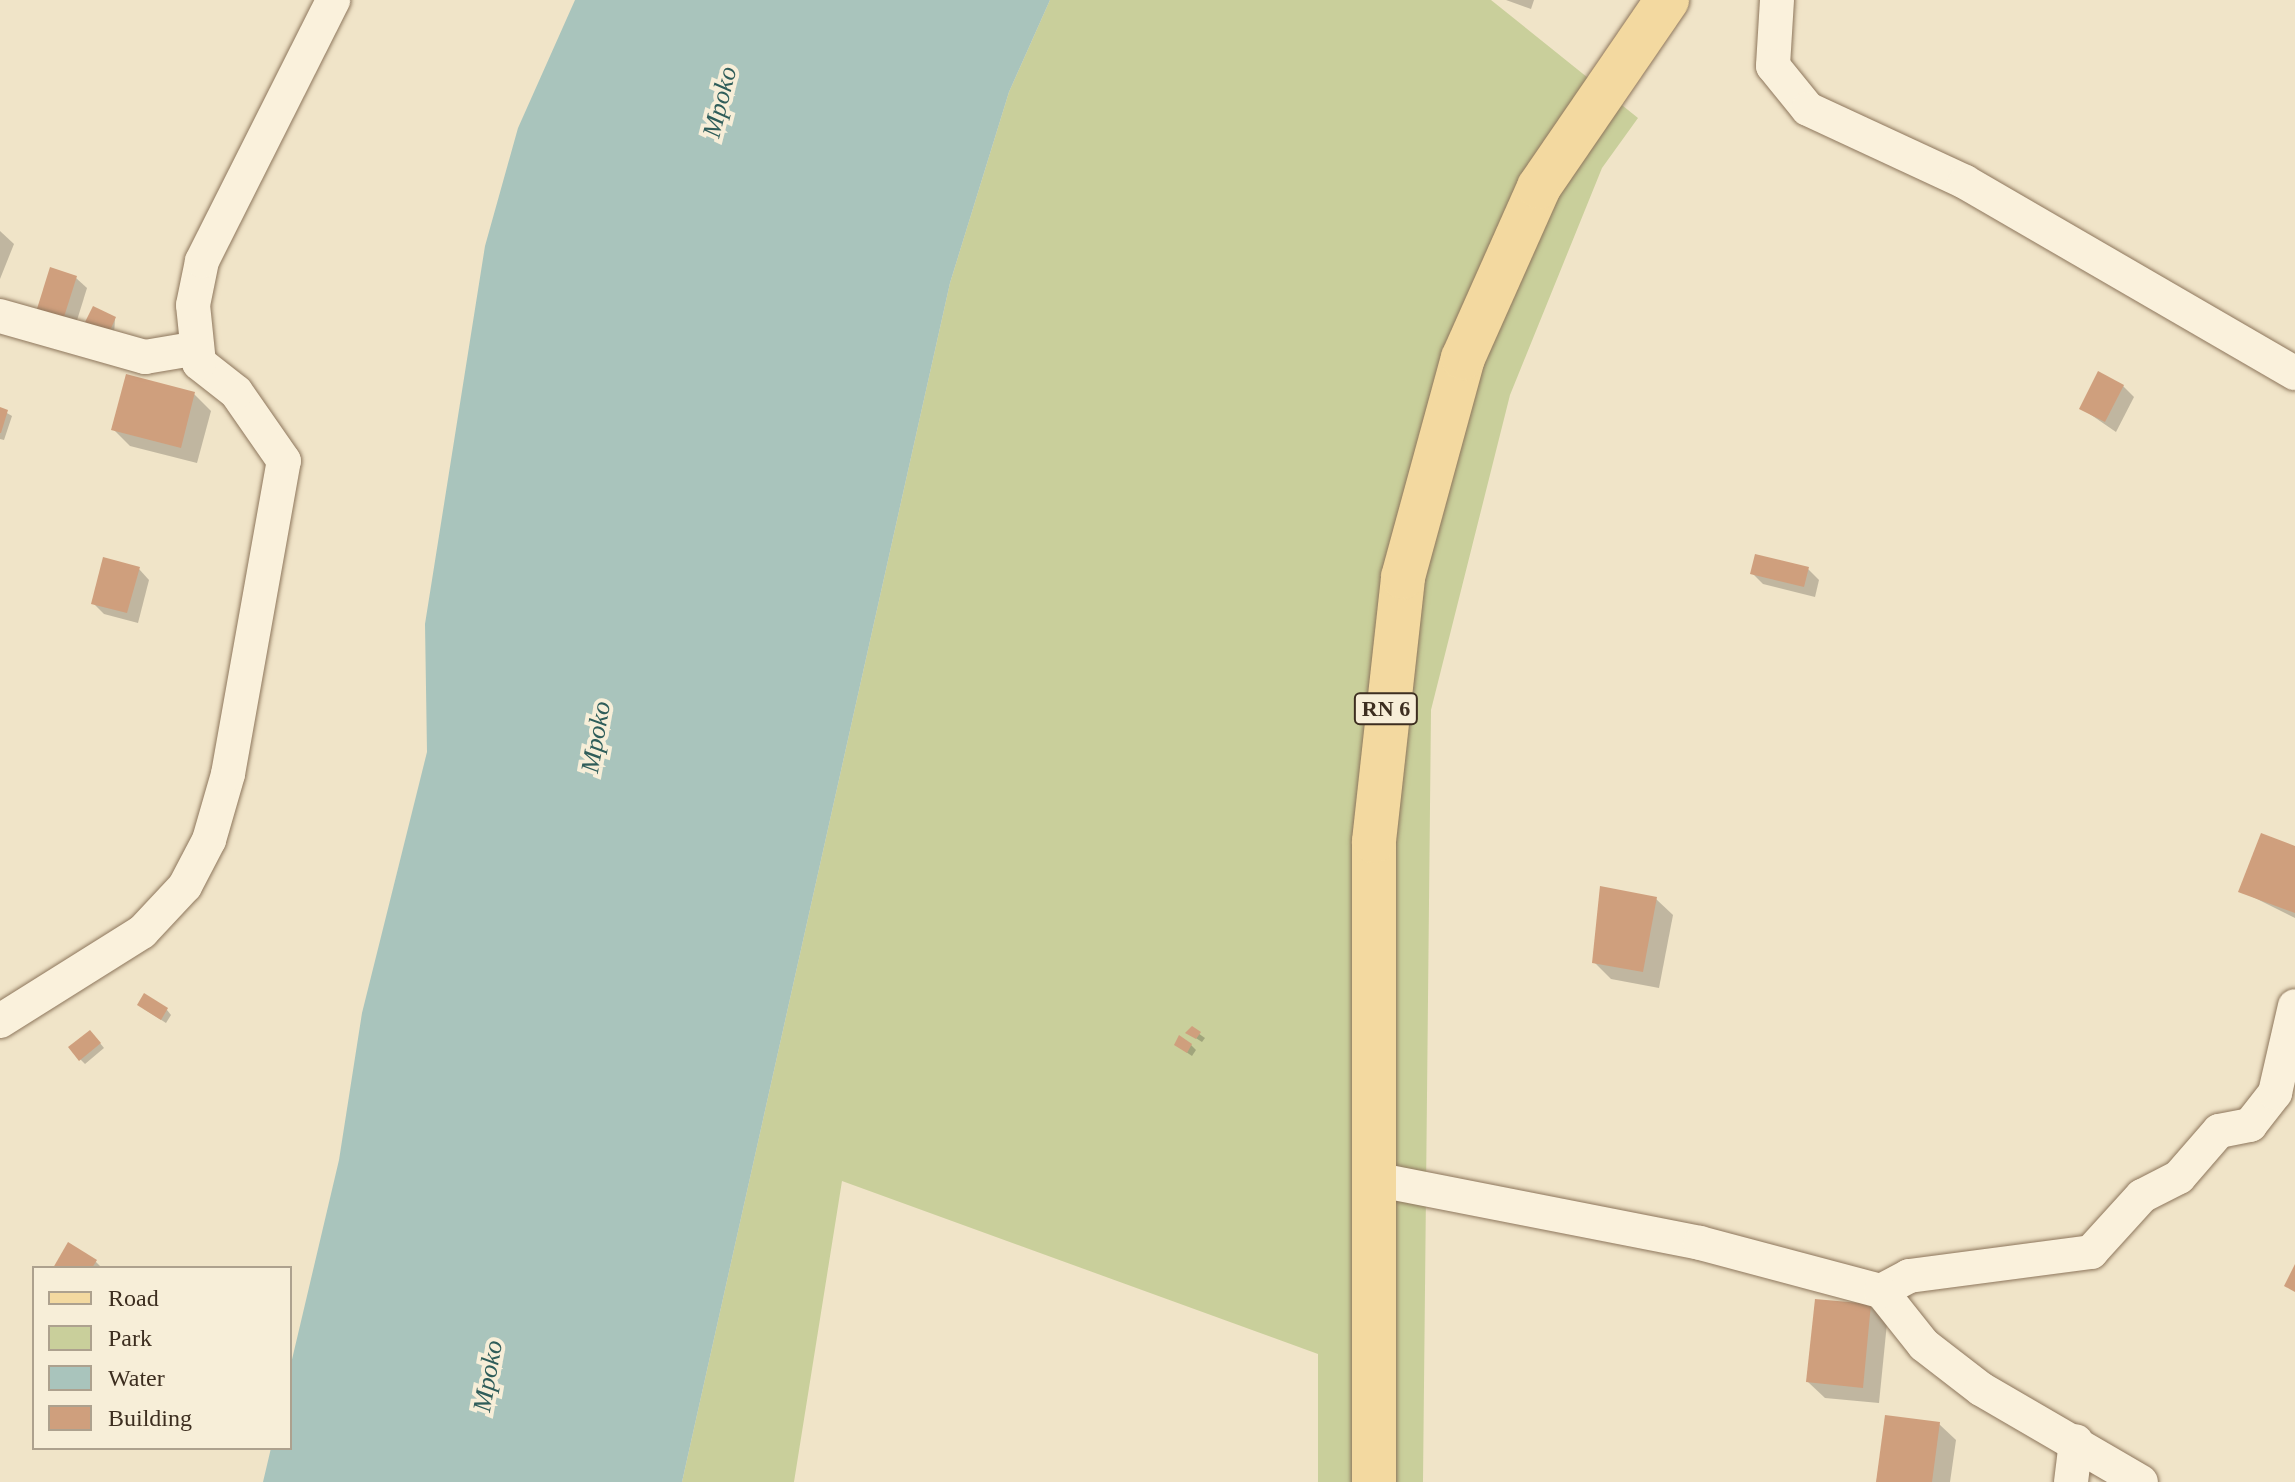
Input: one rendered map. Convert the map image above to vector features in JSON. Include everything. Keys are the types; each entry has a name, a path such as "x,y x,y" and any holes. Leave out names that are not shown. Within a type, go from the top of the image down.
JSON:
{"main road":[{"name":"RN 6","path":"1374,1482 1374,841 1403,577 1463,358 1539,187 1588,106 1667,0"}],"street":[{"path":"0,1021 142,932 185,886 228,774 284,461 271,433 192,349 202,261 333,0"},
{"path":"1777,0 1773,66 1808,109 1965,182 2295,373"},
{"path":"0,316 145,357 192,349"},
{"path":"1881,1291 1909,1276 2091,1252 2142,1196 2179,1177 2219,1131 2250,1125 2275,1093 2295,1006"},
{"path":"1374,1179 1700,1243 1881,1291 1924,1345 1981,1389 2076,1441 2141,1482"},
{"path":"2071,1482 2076,1441"}],"green space":[{"path":"1050,0 1491,0 1638,118 1602,168 1510,395 1431,710 1423,1482 1318,1482 1318,1354 842,1181 794,1482 682,1482 950,283 1009,92"}],"water":[{"name":"Mpoko","path":"575,0 1050,0 1009,92 950,283 682,1482 263,1482 271,1450 292,1450 292,1360 339,1160 362,1013 427,752 425,624 485,246 518,128"}],"building":[{"path":"50,267 77,276 63,320 36,312"},
{"path":"93,306 116,317 109,333 85,322"},
{"path":"2098,371 2124,385 2105,422 2079,409"},
{"path":"126,374 195,392 181,448 111,430"},
{"path":"0,407 8,410 1,433 0,433"},
{"path":"1755,554 1809,567 1804,587 1750,574"},
{"path":"103,557 140,567 127,613 91,604"},
{"path":"2261,833 2295,846 2295,913 2238,892"},
{"path":"1600,886 1657,897 1643,972 1592,963"},
{"path":"144,993 168,1008 161,1020 137,1005"},
{"path":"1192,1026 1201,1032 1196,1039 1185,1033"},
{"path":"90,1030 101,1043 79,1061 68,1047"},
{"path":"1179,1035 1192,1044 1187,1053 1174,1045"},
{"path":"68,1242 97,1260 93,1266 54,1266"},
{"path":"2295,1264 2295,1292 2284,1286"},
{"path":"1815,1299 1871,1304 1863,1388 1806,1382"},
{"path":"1885,1415 1940,1422 1932,1482 1876,1482"}]}
